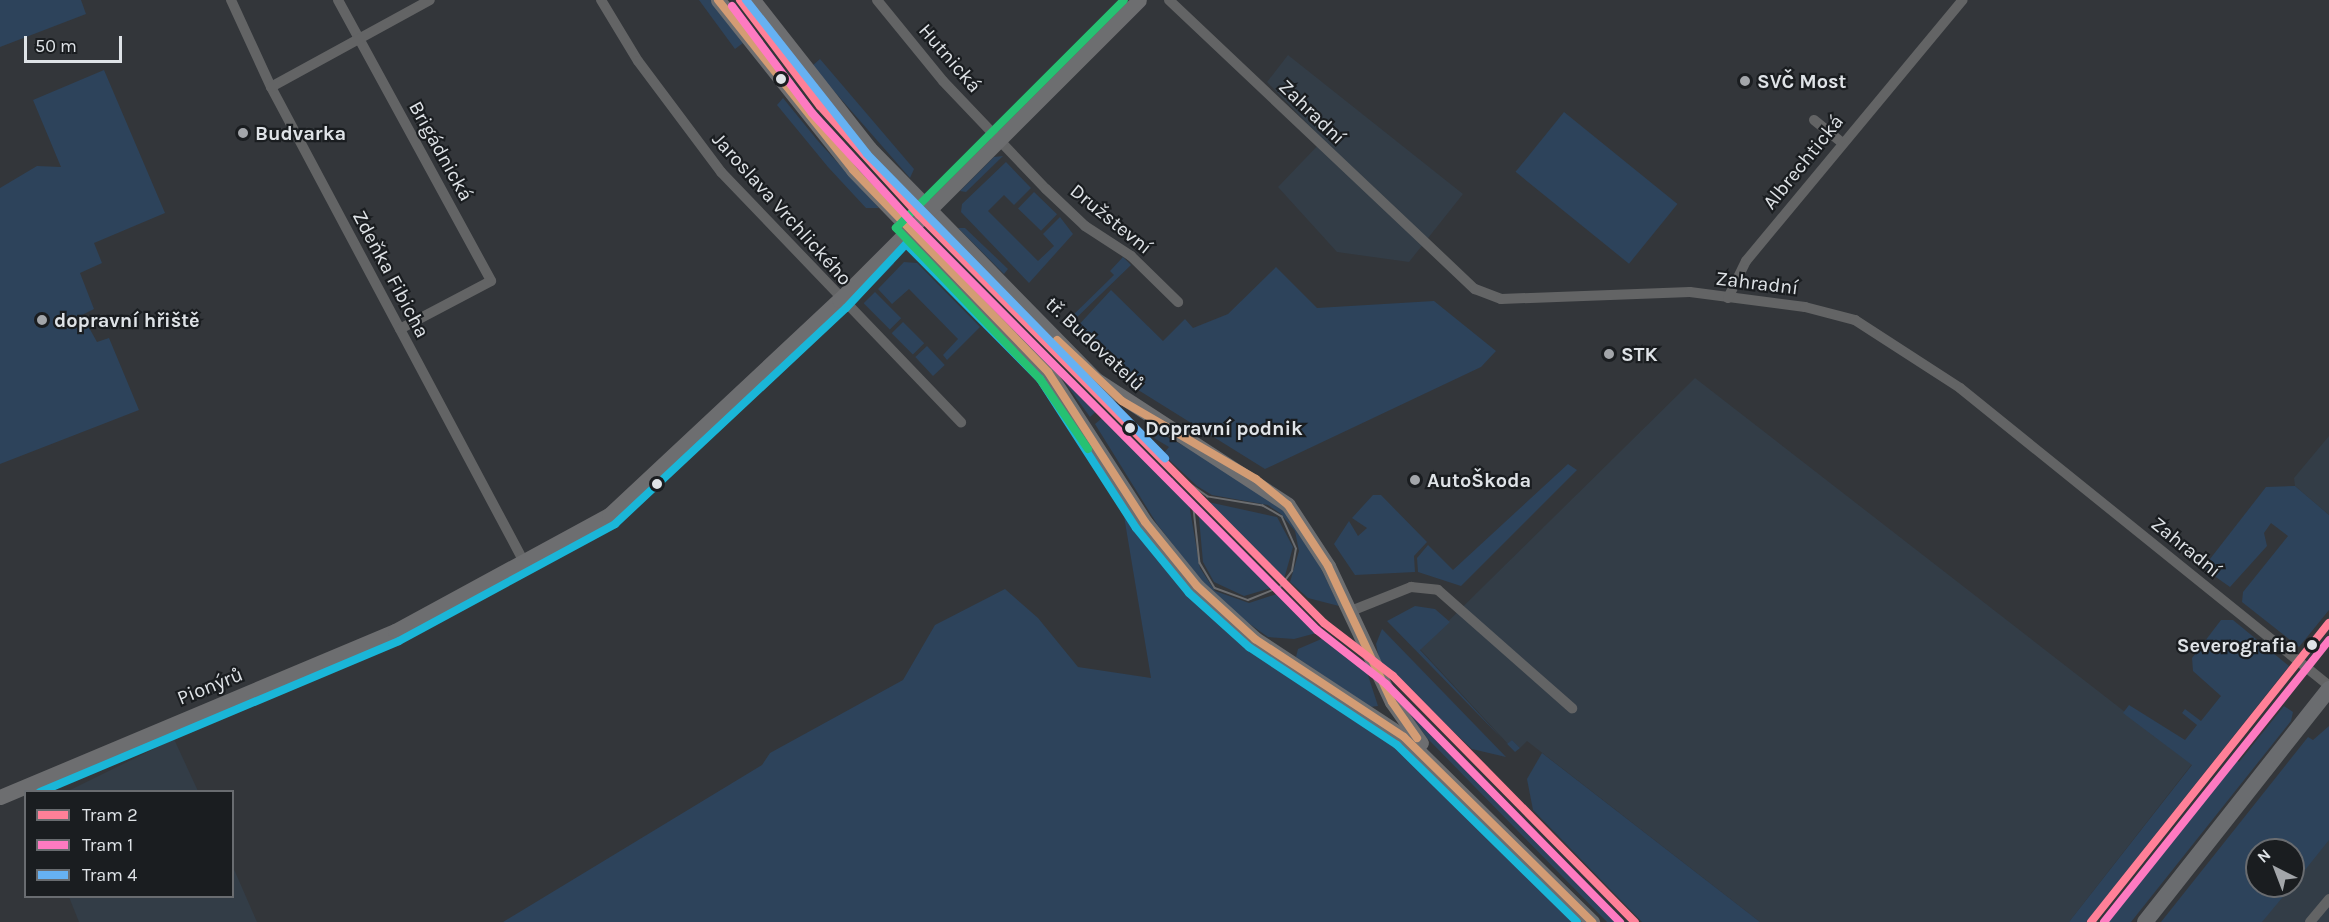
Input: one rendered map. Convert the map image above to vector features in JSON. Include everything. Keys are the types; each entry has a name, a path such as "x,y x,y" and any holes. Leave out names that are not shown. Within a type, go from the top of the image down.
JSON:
{"main road":[{"path":"2145,922 2329,687"}],"street":[{"name":"Zdeňka Fibicha","path":"231,0 271,87 524,562"},
{"name":"Brigádnická","path":"338,0 491,281 400,329"},
{"path":"271,87 430,0"},
{"name":"Jaroslava Vrchlického","path":"601,0 638,61 721,172 839,300 961,422"},
{"name":"tř. Budovatelů","path":"718,0 838,152 906,229 1048,372 1145,522 1197,586 1255,639 1389,727 1441,769 1592,922"},
{"name":"tř. Budovatelů","path":"753,0 840,115 1109,390 1171,433 1256,479 1288,505 1351,611 1392,702 1441,769"},
{"name":"Hutnická","path":"877,0 998,138"},
{"name":"Pionýrů","path":"0,797 395,631 609,514 654,478 839,300 928,206 1139,0"},
{"name":"Zahradní","path":"1169,0 1475,289 1501,299 1690,292 1855,320 1907,351 2329,687"},
{"name":"Albrechtická","path":"1728,297 1746,261 1963,0"},
{"path":"1814,120 1842,143"},
{"name":"Družstevní","path":"998,138 1085,226 1131,256 1178,302"},
{"path":"1351,611 1411,587 1438,590 1572,708"},
{"path":"2310,922 2329,899"}],"shaded area":[{"path":"0,0 81,0 86,14 0,47"},
{"path":"699,0 712,0 743,43 735,49"},
{"path":"1288,55 1463,194 1409,262 1337,252 1278,187 1323,140 1267,82"},
{"path":"820,59 914,169 910,178 812,66"},
{"name":"dopravní hřiště","path":"104,70 165,213 94,243 102,263 80,273 94,309 82,315 97,342 109,338 139,410 0,464 0,188 37,166 61,167 33,100"},
{"path":"783,98 818,141 879,208 866,208 828,167 777,105"},
{"path":"1564,112 1677,204 1629,264 1516,172"},
{"path":"1003,156 966,192 960,191 994,157"},
{"path":"1006,162 1031,188 1014,205 1004,195 988,211 1038,261 1054,246 1043,234 1060,217 1073,234 1029,283 961,212 962,204"},
{"path":"1034,192 1057,214 1041,231 1018,209"},
{"path":"958,228 965,228 1008,269 1004,274"},
{"path":"895,256 894,264 860,298 863,287"},
{"path":"1123,257 1131,265 1071,323 1068,320 1114,275 1110,271"},
{"path":"929,258 992,321 982,318"},
{"path":"904,262 917,263 980,327 947,360 943,355 958,339 909,289 892,304 878,289"},
{"path":"1276,267 1317,308 1434,301 1496,351 1481,367 1265,469 1135,388 1075,329 1111,290 1163,341 1185,319 1193,328 1228,314"},
{"path":"875,292 901,318 890,329 864,303"},
{"path":"903,322 924,343 913,355 892,333"},
{"path":"927,346 945,365 933,376 915,357"},
{"path":"1049,357 1099,409 1090,417 1048,359"},
{"path":"1695,378 2192,764 2069,922 1760,922 1527,741 1520,748 1512,740 1508,744 1420,649"},
{"path":"1102,418 1189,504 1200,568 1215,591 1249,603 1280,593 1320,632 1294,639 1268,637 1233,612 1198,577 1157,524 1095,424"},
{"path":"1159,433 1223,466 1284,510 1310,546 1339,606 1308,598 1290,582 1299,551 1295,531 1281,514 1268,505 1212,495 1197,486 1163,454 1169,447 1154,438"},
{"path":"2329,436 2329,515 2295,486 2294,478"},
{"path":"1096,458 1168,564 1207,607 1434,776 1578,922 503,922 762,765 770,753 903,680 935,625 1005,589 1038,618 1078,667 1151,678 1123,510"},
{"path":"1568,464 1577,470 1461,586 1418,572 1417,558 1428,545 1453,570"},
{"path":"2295,486 2329,515 2329,610 2299,647 2242,602 2243,592 2288,536 2271,523 2264,533 2267,546 2230,587 2203,568 2266,487"},
{"path":"1373,495 1381,495 1427,542 1414,556 1415,572 1355,575 1334,544 1349,521 1358,536 1367,528 1352,518"},
{"path":"1208,502 1277,517 1293,547 1284,579"},
{"path":"1198,507 1275,587 1244,596 1214,582 1203,562"},
{"path":"1415,606 1435,609 1450,622 1420,650 1504,740 1387,621"},
{"path":"2221,620 2233,620 2289,666 2086,922 2069,922 2192,765 2123,713 2129,705 2185,740 2197,725 2182,713 2185,709 2201,721 2221,696 2193,671 2192,658"},
{"path":"1382,629 1506,757 1472,749 1380,663 1376,644"},
{"path":"1326,637 1365,666 1378,706 1370,707 1296,657 1298,649"},
{"path":"1399,699 1619,922 1607,922 1427,738"},
{"path":"2284,706 2293,712 2291,721 2131,922 2105,922 2234,759 2239,762"},
{"path":"2329,726 2329,840 2305,870 2305,838 2245,838 2245,898 2282,898 2262,922 2161,922 2308,737 2313,740"},
{"path":"174,739 198,790 70,790"},
{"path":"1512,740 1520,748 1515,752 1507,744"},
{"path":"1542,753 1760,922 1642,922 1533,810 1527,779"},
{"path":"2329,808 2329,922 2235,922 2255,898 2305,898 2304,838"},
{"path":"234,869 257,922 79,922 69,898 234,898"}],"tram line":[{"name":"2","path":"740,0 820,106 919,215 1324,623 1393,676 1635,922"},
{"name":"4","path":"746,0 867,154 1165,458"},
{"name":"1","path":"732,6 812,113 912,222 1317,630 1386,684 1620,922"},
{"path":"1172,479 1194,509 1200,563 1215,588 1248,600 1280,587 1292,571 1296,549 1282,517 1263,506 1208,497 1175,474"},
{"name":"2","path":"2091,922 2329,623"},
{"name":"1","path":"2104,922 2329,640"}],"transit line":[{"path":"718,0 853,170 1048,372 1145,522 1197,586 1255,639 1404,737 1592,922"},
{"path":"1088,449 1040,379 896,228 1124,0"},
{"path":"45,790 399,641 615,524 846,308 906,244 1040,379 1136,528 1189,593 1249,647 1397,745 1577,922"},
{"path":"1057,340 1122,401 1256,479 1288,505 1328,566 1392,702 1417,738"}],"place":[{"name":"SVČ Most","path":"1745,81"},
{"name":"Budvarka","path":"243,133"},
{"name":"dopravní hřiště","path":"42,320"},
{"name":"STK","path":"1609,354"},
{"name":"Dopravní podnik","path":"1130,428"},
{"name":"AutoŠkoda","path":"1415,480"},
{"name":"Severografia","path":"2312,645"}]}
